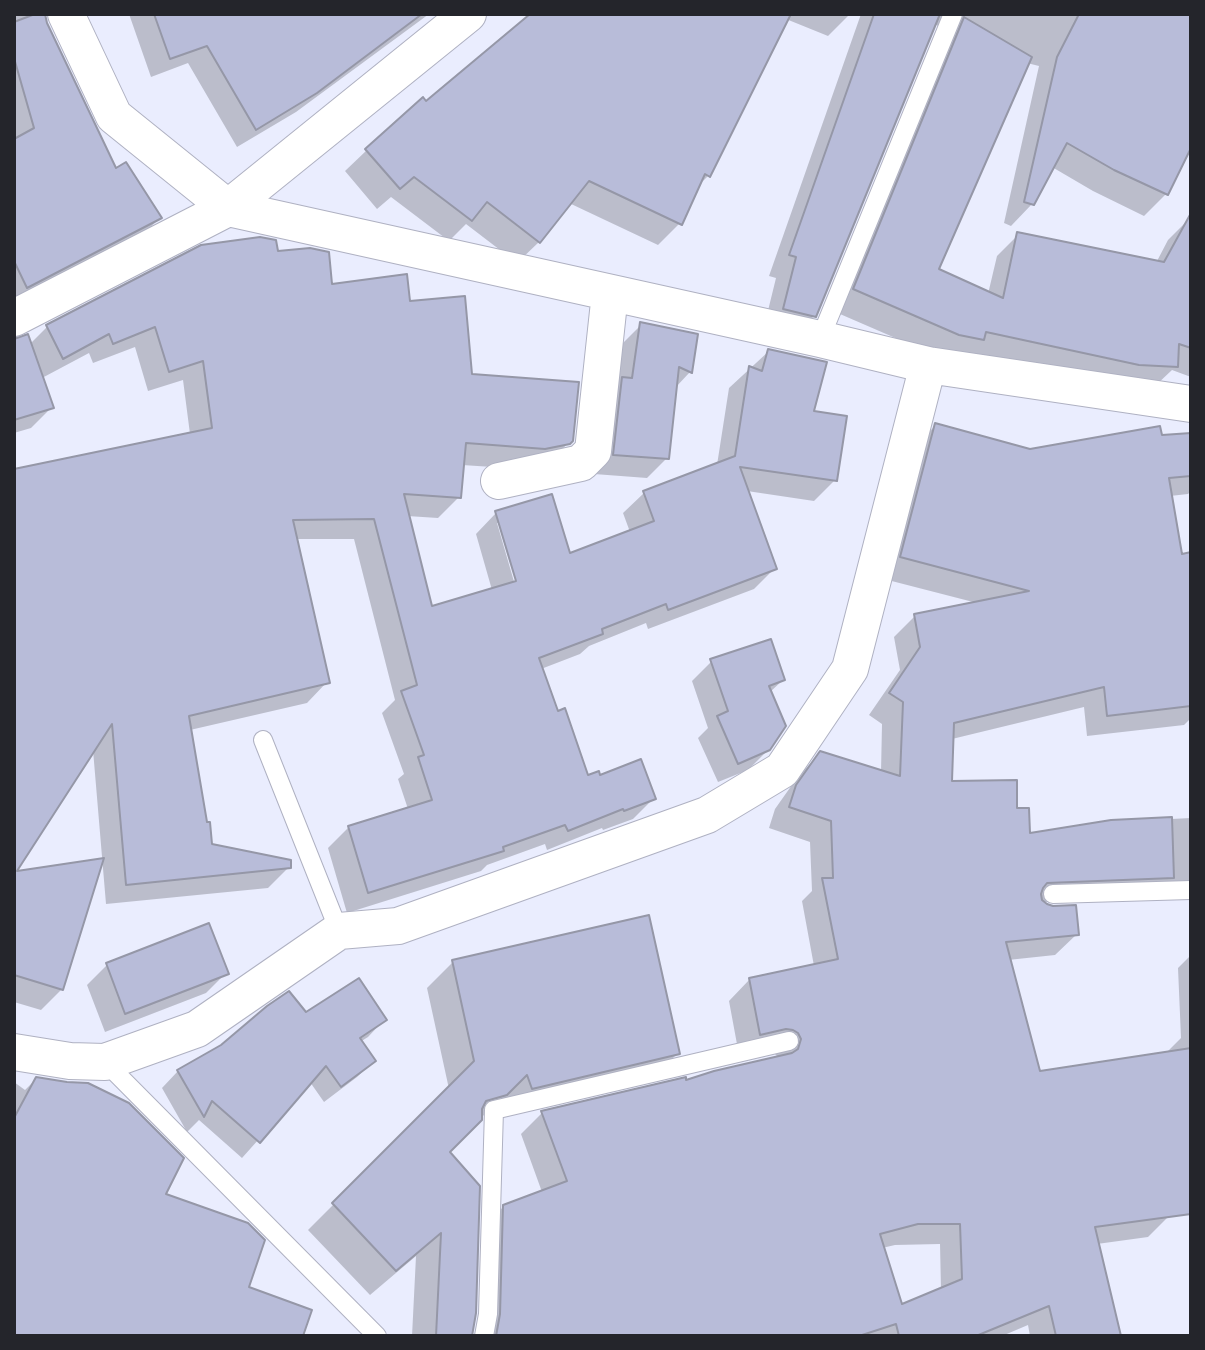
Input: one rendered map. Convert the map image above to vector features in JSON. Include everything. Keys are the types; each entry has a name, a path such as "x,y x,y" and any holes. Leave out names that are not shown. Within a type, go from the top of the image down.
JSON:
{"street":[{"path":"66,14 114,116 228,208 928,365 1191,404"},
{"path":"14,318 228,208 468,14"},
{"path":"499,481 581,463 593,451 610,293"},
{"path":"14,1052 70,1061 105,1062 197,1029 339,931 398,926 707,815 782,770 850,669 928,365"}],"lane":[{"path":"820,339 953,14"},
{"path":"263,740 339,931"},
{"path":"1053,894 1191,890"},
{"path":"484,1336 488,1314 494,1110 789,1041"},
{"path":"105,1062 377,1336"}],"building":[{"path":"35,14 45,14 116,168 126,162 162,218 27,288 14,261 14,139 34,128 14,58 14,22"},
{"path":"154,14 422,14 317,93 256,130 207,46 170,59"},
{"path":"530,14 791,14 710,177 705,174 682,225 589,181 540,243 487,202 472,221 414,177 400,189 365,149 423,97 426,101"},
{"path":"874,14 940,14 816,317 783,309 796,257 789,255"},
{"path":"1079,14 1191,14 1191,148 1168,195 1114,170 1067,143 1034,205 1024,202 1057,57"},
{"path":"964,17 1032,57 939,269 1003,298 1017,232 1164,262 1191,213 1191,348 1179,344 1178,367 1139,365 986,332 984,340 959,335 853,289"},
{"path":"260,237 276,240 278,251 310,248 329,252 332,284 407,274 410,301 465,296 472,374 579,382 573,441 570,444 545,449 466,443 461,498 404,494 432,606 516,581 495,511 552,494 570,553 654,521 643,491 735,456 749,366 762,371 768,349 827,362 814,411 847,416 837,481 740,467 777,569 668,610 666,604 602,629 603,634 539,658 558,711 565,708 588,775 599,771 600,775 641,759 656,799 568,831 565,825 503,847 504,851 368,893 348,826 432,800 418,757 424,755 401,691 417,685 374,519 293,520 330,683 189,716 212,844 291,860 291,868 126,885 112,724 17,871 104,858 63,990 14,975 14,469 212,428 203,361 169,372 155,327 113,344 109,334 63,359 46,325 201,245"},
{"path":"640,322 698,334 692,373 679,367 669,459 613,455 622,377 632,378"},
{"path":"28,334 54,408 14,420 14,339"},
{"path":"935,423 1030,449 1160,426 1162,435 1191,433 1191,476 1169,478 1182,554 1191,552 1191,706 1107,716 1104,687 954,723 952,781 1017,780 1017,808 1029,808 1030,833 1111,820 1172,817 1174,878 1047,883 1041,894 1047,904 1076,905 1079,935 1006,942 1040,1071 1191,1048 1191,1214 1095,1227 1121,1336 1056,1336 1049,1306 976,1336 899,1336 896,1324 859,1336 496,1336 500,1314 503,1205 567,1181 541,1111 686,1077 686,1080 798,1049 801,1039 793,1030 760,1035 749,978 838,959 822,878 833,878 831,821 789,807 796,785 820,751 900,776 903,702 889,693 920,647 914,614 1029,591 900,557","holes":["918,1224 960,1224 962,1279 902,1304 880,1234"]},
{"path":"771,639 785,680 769,686 786,726 770,750 738,764 717,716 728,711 710,659"},
{"path":"649,915 680,1054 532,1089 527,1075 507,1095 486,1101 482,1120 450,1152 480,1186 476,1313 472,1336 436,1336 441,1233 396,1271 332,1203 474,1061 452,960"},
{"path":"209,923 229,974 125,1014 106,963"},
{"path":"359,978 387,1020 360,1038 376,1061 341,1087 326,1066 260,1143 212,1101 204,1117 177,1070 221,1045 289,991 306,1012"},
{"path":"36,1077 88,1083 129,1103 184,1158 166,1194 248,1223 265,1240 249,1287 312,1310 303,1336 14,1336 14,1118"}]}
